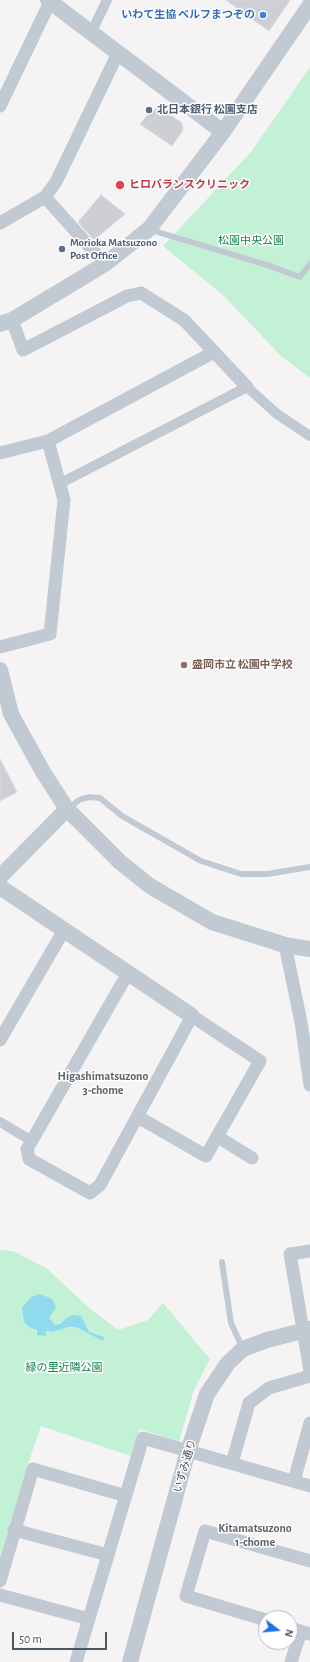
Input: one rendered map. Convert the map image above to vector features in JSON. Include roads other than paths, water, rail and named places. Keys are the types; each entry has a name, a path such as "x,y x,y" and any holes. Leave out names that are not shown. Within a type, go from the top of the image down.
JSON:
{"street":[{"path":"91,33 107,0"},
{"path":"0,106 50,1 222,132"},
{"path":"310,5 222,132 149,229 105,264 6,322 23,350 127,296 141,293 184,320 247,388 277,414 310,436"},
{"path":"0,223 45,197 56,182 118,53"},
{"path":"45,197 105,264"},
{"path":"0,453 48,441 214,352"},
{"path":"59,484 247,388"},
{"path":"0,647 50,634 64,500 48,441"},
{"path":"0,670 11,714 42,772 67,809 120,862 150,886 212,922 285,945 310,949"},
{"path":"0,877 67,809"},
{"path":"0,887 260,1061 206,1156 138,1117"},
{"path":"0,1040 64,930"},
{"path":"285,945 301,1022 310,1085"},
{"path":"128,973 27,1149 29,1159 90,1193 100,1185 192,1016"},
{"path":"0,1122 32,1141"},
{"path":"218,1137 252,1158"},
{"path":"310,1251 290,1254 306,1330 310,1371"},
{"name":"いずみ通り","path":"130,1662 188,1451 207,1394 228,1363 243,1348 306,1330"},
{"path":"232,1463 249,1403 269,1388 310,1376"},
{"path":"294,1481 310,1423"},
{"path":"76,1662 143,1438 310,1486"},
{"path":"0,1581 33,1469 126,1496"},
{"path":"14,1530 108,1555"},
{"path":"258,1618 186,1596 205,1531 310,1561"},
{"path":"0,1595 89,1619"},
{"path":"291,1662 300,1631"}],"lane":[{"path":"149,229 267,265 300,278 310,264"},
{"path":"67,809 80,800 89,797 100,798 122,816 201,861 241,874 267,874 310,868"},
{"path":"222,1262 231,1323 243,1348"}],"water":[{"path":"40,1294 52,1299 56,1307 49,1318 55,1325 61,1324 66,1318 73,1315 81,1316 89,1332 104,1337 103,1341 76,1327 68,1327 52,1332 46,1331 46,1336 37,1335 37,1330 29,1327 24,1322 22,1308 31,1297"}],"place":[{"name":"いわて生協 ベルフまつぞの","path":"263,15"},
{"name":"北日本銀行 松園支店","path":"149,110"},
{"name":"ヒロバランスクリニック","path":"120,185"},
{"name":"Morioka Matsuzono Post Office","path":"62,249"},
{"name":"盛岡市立 松園中学校","path":"184,665"}],"district":[{"name":"Higashimatsuzono 3-chome","path":"103,1083"},
{"name":"Kitamatsuzono 1-chome","path":"255,1535"}],"park label":[{"name":"松園中央公園","path":"251,241"},
{"name":"緑の里近隣公園","path":"64,1368"}]}
